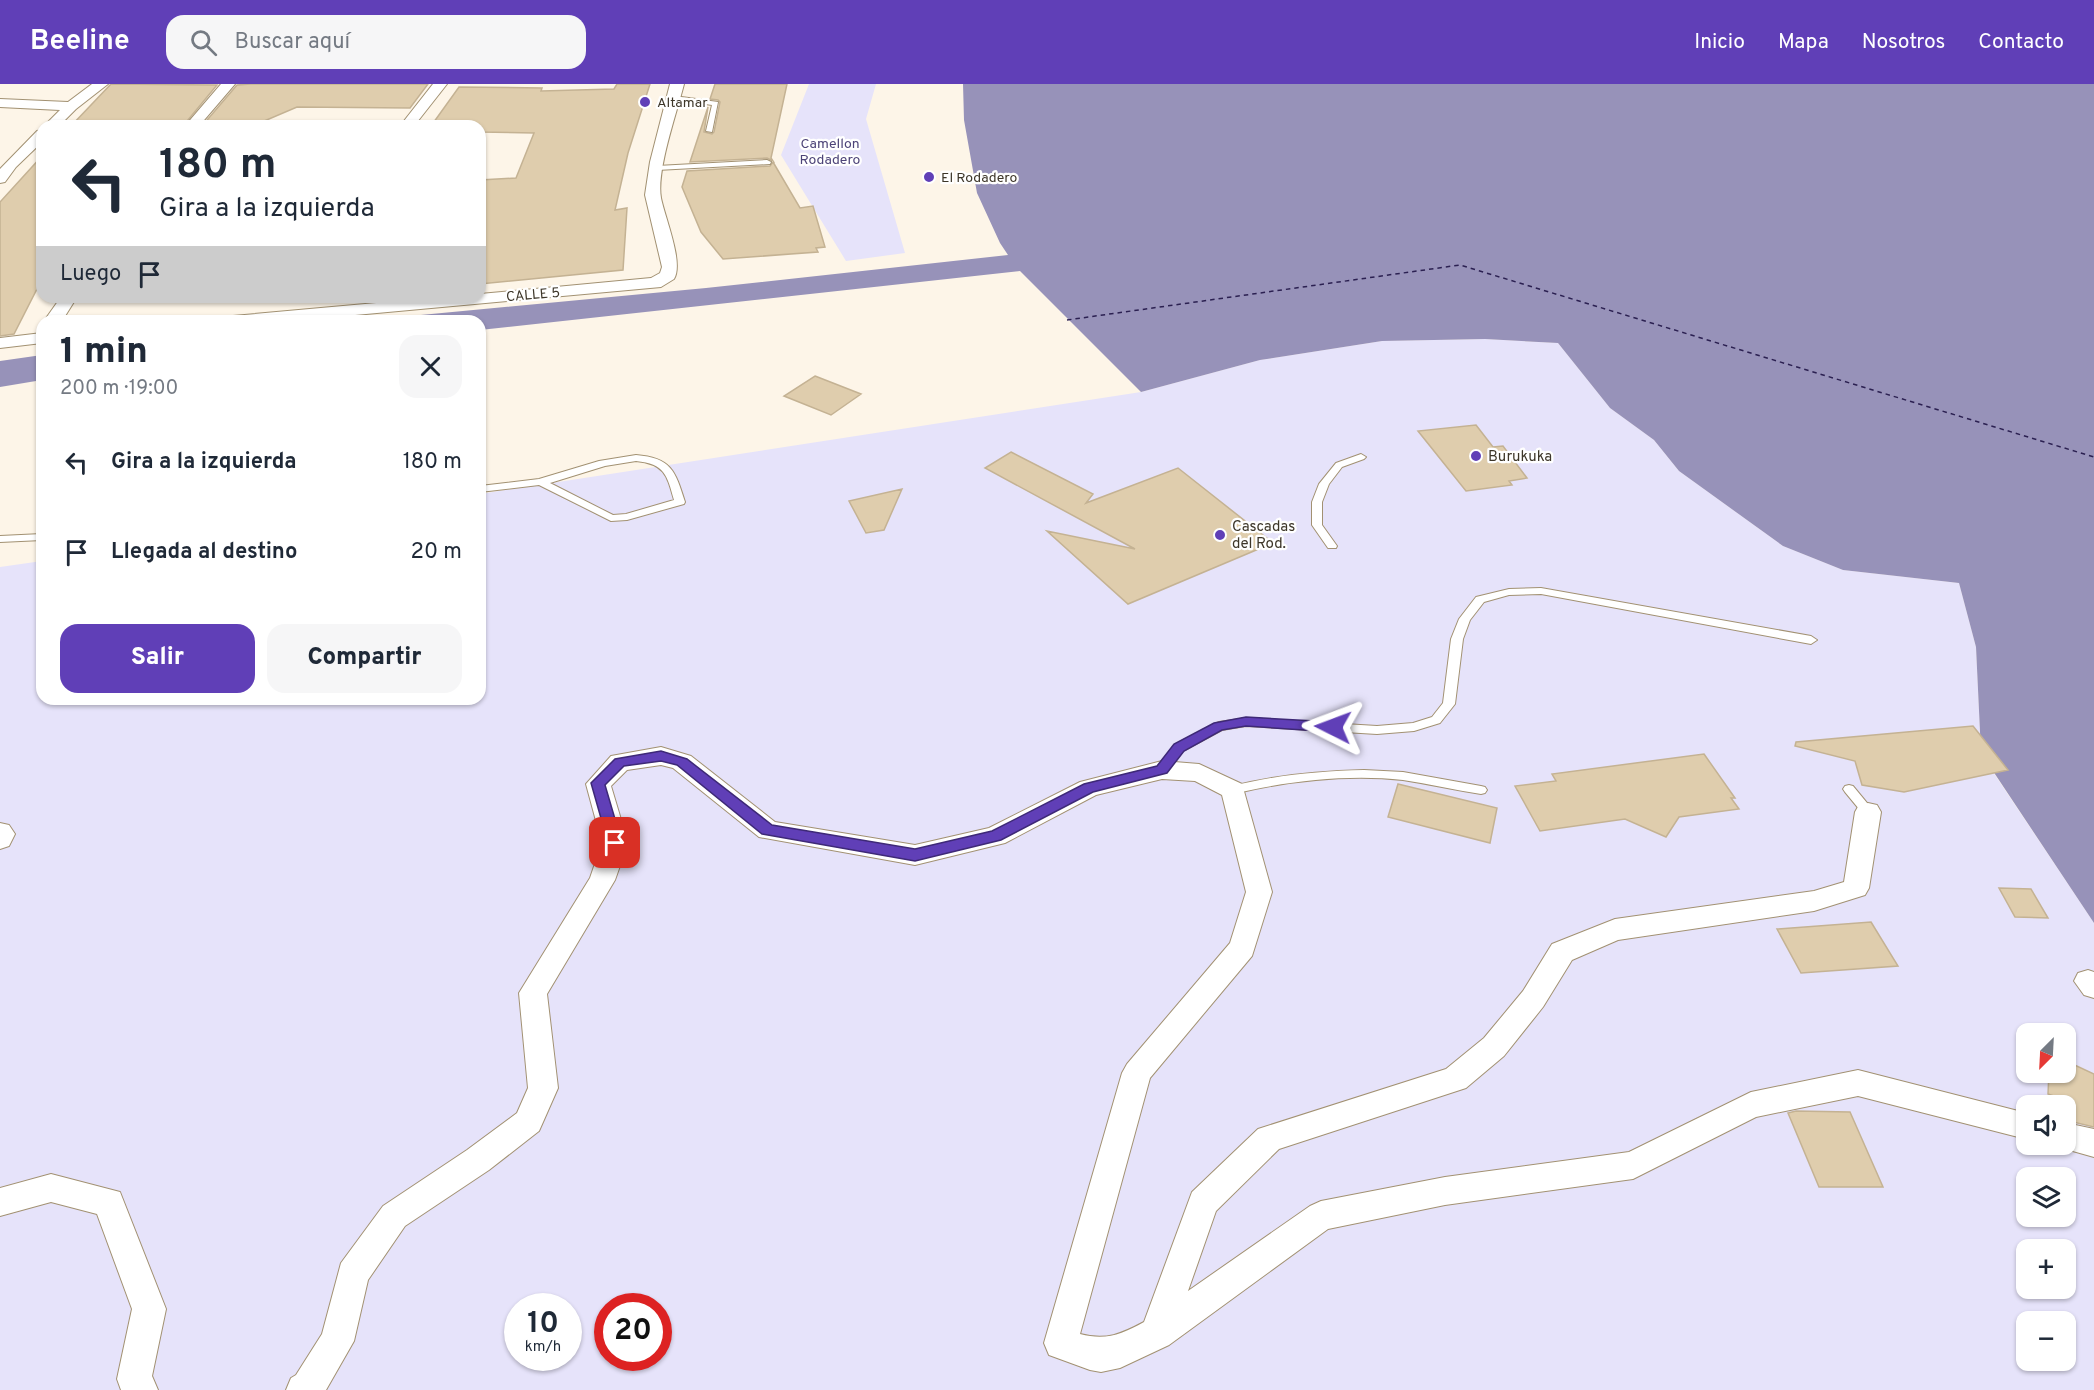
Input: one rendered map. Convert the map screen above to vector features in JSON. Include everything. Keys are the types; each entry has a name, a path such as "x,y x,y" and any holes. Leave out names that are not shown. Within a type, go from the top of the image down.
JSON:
{"street":[{"path":"57,120 71,106 101,84"},
{"path":"197,120 228,84"},
{"path":"412,120 440,84"},
{"path":"657,168 675,91"},
{"path":"0,103 71,106"},
{"path":"0,179 5,165 36,139"},
{"name":"CALLE 5","path":"486,294 655,283 668,276 670,267 653,195 657,168"},
{"name":"CALLE 5","path":"270,315 353,303"},
{"path":"0,343 36,339"},
{"path":"303,1390 308,1387 337,1341 353,1274 394,1216 478,1160 528,1122 543,1088 533,993 602,880 615,843 598,783 620,762 661,756 682,762 768,830 915,855 996,836 1089,788 1162,770 1199,773 1233,790 1260,891 1242,948 1137,1073 1061,1343 1086,1354 1115,1355 1157,1333 1321,1215 1445,1191 1633,1165 1751,1105 1858,1083 2016,1123"},
{"path":"1157,1333 1203,1202 1269,1139 1456,1079 1494,1047 1533,999 1562,952 1615,930 1814,901 1856,888 1868,812"},
{"path":"0,832 2,834 0,839"},
{"path":"2076,1138 2094,1143"},
{"path":"0,1202 51,1188 110,1202 149,1309 134,1379 141,1390"}],"lane":[{"path":"675,91 716,103 710,131"},
{"path":"657,168 767,162"},
{"path":"1332,546 1317,525 1317,502 1324,484 1339,465 1361,457"},
{"path":"486,488 541,482 620,459 643,458 657,462 669,471 680,502 627,517 611,518 541,482"},
{"path":"0,539 36,537"},
{"path":"1162,770 1179,748 1219,726 1246,722 1377,730 1414,728 1436,720 1449,704 1457,639 1465,619 1480,599 1509,592 1541,591 1812,640"},
{"path":"1233,790 1251,785 1331,776 1401,776 1480,790"},
{"path":"1849,789 1868,812"}],"green space":[{"name":"Camellon Rodadero","path":"809,84 876,84 866,119 905,253 846,261 781,155"},
{"path":"1485,339 1558,343 1610,408 1654,440 1679,471 1783,546 1843,570 1959,583 1976,647 1981,754 2094,923 2094,1390 0,1390 0,567 36,562 36,705 486,705 486,493 1141,392 1260,360 1382,341"}],"shaded area":[{"path":"963,84 2094,84 2094,923 1981,753 1976,647 1959,583 1843,570 1783,546 1679,471 1654,440 1610,408 1558,343 1485,339 1382,341 1260,360 1141,392 1020,271 486,329 486,315 421,315 706,288 1008,255 977,193 964,120"},
{"path":"36,356 36,381 0,387 0,361"}],"building":[{"path":"111,84 217,85 188,120 77,120"},
{"path":"428,84 410,108 297,107 267,120 207,120 237,85"},
{"path":"617,84 650,84 628,153 615,210 627,208 623,270 486,283 486,180 516,178 534,133 486,132 486,120 435,120 459,87 542,88 541,91 614,89"},
{"path":"715,84 787,84 771,158 773,161 767,158 690,162 708,107 704,132 712,134 714,132 720,102 710,99"},
{"path":"773,162 800,208 813,206 825,247 816,248 818,252 723,259 701,232 682,187 687,171 770,166"},
{"path":"36,163 36,291 14,334 0,336 0,202"},
{"path":"815,376 861,394 831,415 784,396"},
{"name":"Burukuka","path":"1476,425 1493,447 1503,446 1527,478 1509,481 1512,485 1466,491 1418,431"},
{"name":"Cascadas del Rod.","path":"1011,452 1093,494 1086,503 1178,468 1273,543 1128,604 1047,531 1135,549 985,468"},
{"path":"902,489 884,530 866,533 849,501"},
{"path":"1973,726 2008,770 1904,792 1862,785 1855,761 1795,746 1796,742"},
{"path":"1704,754 1735,798 1731,798 1739,809 1679,817 1666,837 1625,819 1540,831 1515,786 1556,781 1552,774"},
{"path":"1398,784 1497,808 1490,843 1388,817"},
{"path":"1999,888 2031,889 2048,918 2015,917"},
{"path":"1871,922 1898,966 1801,973 1777,929"},
{"path":"2076,1066 2094,1074 2094,1127 2076,1123 2076,1095 2048,1094 2048,1083 2076,1083"},
{"path":"1796,1111 1850,1112 1883,1187 1819,1187 1788,1113"}],"ferry route":[{"path":"1067,320 1460,265 2094,457"}],"place":[{"name":"Altamar","path":"645,102"},
{"name":"El Rodadero","path":"929,177"},
{"name":"Burukuka","path":"1476,456"},
{"name":"Cascadas del Rod.","path":"1220,535"}],"route":[{"path":"615,843 598,783 620,762 661,756 682,762 768,830 915,855 996,836 1089,788 1162,770 1179,748 1219,726 1246,722 1333,727"}]}
